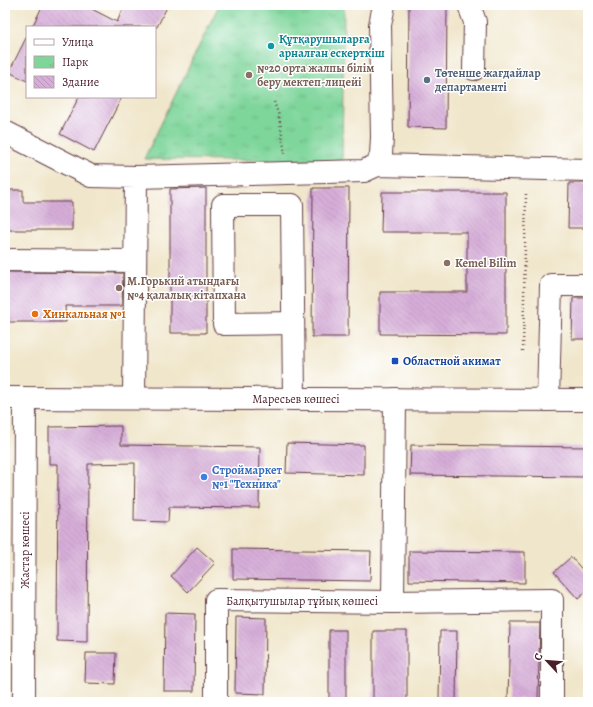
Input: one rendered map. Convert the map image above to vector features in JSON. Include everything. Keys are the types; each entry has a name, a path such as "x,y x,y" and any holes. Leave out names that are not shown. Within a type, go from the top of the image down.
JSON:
{"street":[{"path":"378,165 381,155 382,138 380,26 384,5"},
{"path":"469,5 475,22 474,69"},
{"path":"5,132 91,176 136,177 364,171 378,165 588,170"},
{"path":"134,398 136,177"},
{"path":"293,323 224,324 223,205 292,205 294,399"},
{"path":"5,260 135,261"},
{"path":"548,400 551,285 588,285"},
{"name":"Маресьев көшесі","path":"15,398 588,400"},
{"name":"Жастар көшесі","path":"15,398 24,702"},
{"name":"Балқытушылар тұйық көшесі","path":"393,602 395,399"},
{"name":"Балқытушылар тұйық көшесі","path":"216,702 216,600 393,602 552,600 552,702"}],"path":[{"path":"274,102 279,116 285,157"},
{"path":"523,351 526,193"}],"green space":[{"path":"5,5 11,5 5,27"},
{"name":"№20 орта жалпы білім беру мектеп-лицейі","path":"219,5 344,5 342,161 144,159"}],"building":[{"path":"43,5 84,5 117,22 125,5 168,5 157,27 32,26"},
{"name":"Төтенше жағдайлар департаменті","path":"409,5 447,5 446,128 408,127"},
{"path":"26,38 26,80 9,72"},
{"path":"78,98 121,98 94,152 60,134"},
{"path":"569,183 587,183 586,228 568,228"},
{"path":"206,188 206,333 170,333 170,189"},
{"path":"313,188 349,188 348,337 312,337"},
{"path":"5,190 23,190 23,202 72,202 72,230 5,230"},
{"path":"382,192 506,192 506,335 380,334 380,292 467,292 467,232 381,232"},
{"path":"5,272 123,273 122,306 65,306 66,322 8,322 8,309 5,309"},
{"path":"573,298 588,298 588,339 572,339"},
{"path":"121,426 121,445 260,447 259,508 169,507 168,522 134,521 135,463 88,464 87,642 57,641 58,464 49,464 49,427"},
{"path":"287,443 364,445 364,475 286,473"},
{"path":"411,445 588,447 588,477 410,475"},
{"path":"197,547 215,563 188,592 171,576"},
{"path":"233,549 371,551 370,581 233,579"},
{"path":"409,551 525,552 525,583 409,581"},
{"path":"571,557 588,576 588,590 578,599 554,572"},
{"path":"165,613 195,614 194,691 164,691"},
{"path":"236,617 266,618 265,694 235,693"},
{"path":"510,623 540,623 538,699 508,699"},
{"path":"329,630 346,630 346,702 329,702"},
{"path":"373,631 407,631 407,702 373,702"},
{"path":"440,631 457,631 456,702 439,702"},
{"path":"86,653 116,653 115,684 85,683"}],"place":[{"name":"Құтқарушыларға арналған ескерткіш","path":"271,46"},
{"name":"№20 орта жалпы білім беру мектеп-лицейі","path":"249,75"},
{"name":"Төтенше жағдайлар департаменті","path":"427,80"},
{"name":"Kemel Bilim","path":"447,263"},
{"name":"М.Горький атындағы №4 қалалық кітапхана","path":"119,288"},
{"name":"Хинкальная №1","path":"35,314"},
{"name":"Областной акимат","path":"395,361"},
{"name":"Строймаркет №1 \"Техника\"","path":"204,477"}]}
